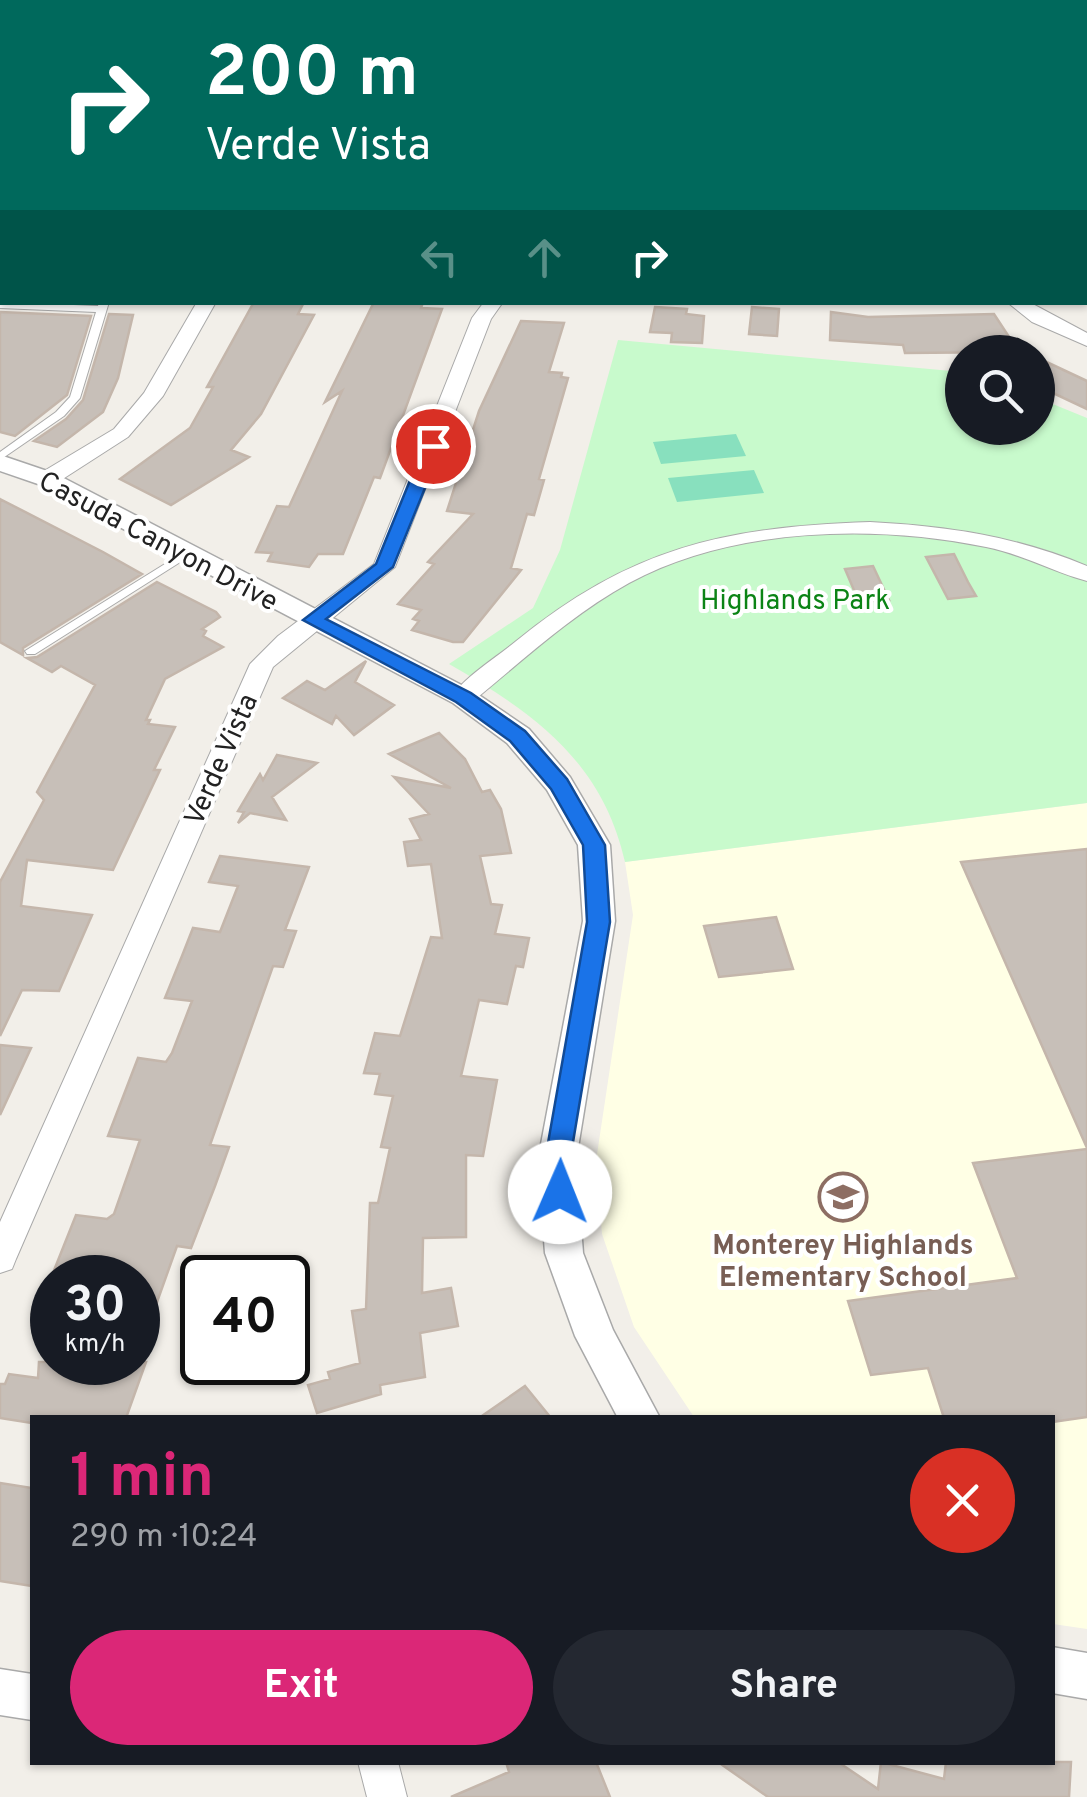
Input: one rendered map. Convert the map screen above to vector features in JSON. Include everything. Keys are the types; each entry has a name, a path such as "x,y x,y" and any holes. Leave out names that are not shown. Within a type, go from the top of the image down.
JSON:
{"street":[{"path":"47,479 121,433 153,396 205,305"},
{"name":"Verde Vista","path":"0,1259 262,664 312,620 384,567 482,318 492,305"},
{"path":"1020,305 1087,340"},
{"name":"Casuda Canyon Drive","path":"0,460 47,479 464,698 518,736 559,784 594,845 598,922 558,1160 564,1254 596,1336 638,1415"},
{"path":"464,698 574,608 650,565 745,539 866,529 936,532 1023,548 1058,558 1087,574"},
{"path":"1055,1671 1087,1676"},
{"path":"0,1692 30,1697"},
{"path":"379,1765 387,1797"}],"lane":[{"path":"0,305 103,306 75,398 0,460"},
{"path":"31,651 189,552"}],"shaded area":[{"name":"Monterey Highlands Elementary School","path":"1087,803 1087,1629 1055,1624 1055,1415 693,1415 634,1327 602,1234 596,1161 633,915 625,862"}],"green space":[{"name":"Highlands Park","path":"618,340 945,370 945,445 1055,445 1055,405 1087,418 1087,803 625,862 600,795 582,768 536,722 449,664 533,608 560,550"},
{"path":"736,434 746,456 661,464 653,442"},
{"path":"754,470 764,493 677,502 668,478"}],"building":[{"path":"252,305 302,305 298,314 314,315 261,414 231,450 249,457 171,505 120,479 190,428 213,387 207,387"},
{"path":"373,305 442,309 380,478 374,477 343,554 318,554 309,567 268,561 272,553 256,552 277,506 289,507 342,391 325,402"},
{"path":"655,307 687,309 686,314 704,316 702,343 671,342 672,333 650,332"},
{"path":"752,307 779,309 777,336 749,334"},
{"path":"0,312 91,316 67,395 15,436 0,432"},
{"path":"831,312 868,317 994,314 1008,335 945,335 945,353 905,353 903,345 830,340"},
{"path":"109,314 133,315 118,378 103,412 57,447 34,441 66,419 83,400"},
{"path":"521,321 564,323 549,372 568,378 539,479 544,480 534,515 527,514 511,568 521,570 463,642 453,642 412,630 419,621 413,619 421,610 398,604 434,564 428,562 473,514 447,511 479,411"},
{"path":"1055,366 1087,381 1087,409 1055,394"},
{"path":"0,499 142,574 23,648 23,655 0,642"},
{"path":"954,554 976,596 948,599 926,557"},
{"path":"873,566 889,600 859,602 845,569"},
{"path":"157,582 216,612 220,617 202,629 206,631 203,636 223,647 165,679 146,720 150,720 148,724 175,727 154,770 160,770 113,870 27,860 21,906 92,915 59,991 22,990 0,1036 0,882 44,800 37,792 95,685 61,666 52,672 27,658 37,657"},
{"path":"366,661 355,682 394,705 354,735 336,716 332,724 283,698 307,681 325,690"},
{"path":"439,733 465,759 482,792 490,790 501,809 511,853 480,856 491,904 502,905 495,934 529,938 523,967 516,966 507,1004 479,1000 461,1076 497,1080 483,1156 466,1155 466,1237 423,1238 422,1293 451,1288 458,1326 420,1333 425,1377 380,1385 381,1394 317,1413 308,1385 330,1379 328,1372 360,1363 352,1311 366,1309 370,1203 378,1203 390,1148 381,1147 393,1096 375,1094 380,1074 364,1073 375,1033 400,1036 431,937 442,938 431,864 408,866 404,842 421,840 410,819 429,814 394,777 451,788 389,754"},
{"path":"277,755 317,763 272,797 286,820 250,813 238,823 244,812 238,811 260,774 263,780"},
{"path":"1087,849 1087,1148 961,862"},
{"path":"220,856 309,867 285,930 296,931 283,967 273,966 210,1145 229,1147 191,1248 177,1246 160,1294 160,1255 60,1255 76,1215 107,1219 114,1214 140,1140 108,1136 138,1058 166,1062 172,1053 192,1001 165,998 193,928 220,932 238,886 209,882"},
{"path":"776,917 793,969 719,977 704,926"},
{"path":"0,1045 31,1048 0,1115"},
{"path":"1087,1149 1087,1417 1055,1422 1055,1415 943,1415 928,1368 871,1375 848,1301 1017,1278 973,1163"},
{"path":"9,1374 30,1377 30,1385 138,1385 127,1415 30,1415 30,1423 0,1418 0,1384 5,1384"},
{"path":"525,1386 549,1415 483,1415"},
{"path":"0,1483 30,1488 30,1586 0,1581"},
{"path":"1071,1762 1069,1797 768,1797 722,1765 842,1765 878,1789 881,1765 944,1779 946,1765"},
{"path":"507,1765 597,1765 610,1797 451,1797 509,1772"}],"place":[{"name":"Monterey Highlands Elementary School","path":"843,1197"}],"route":[{"path":"433,446 384,567 312,620 464,698 518,736 559,784 594,845 598,922 558,1160 560,1192"}]}
